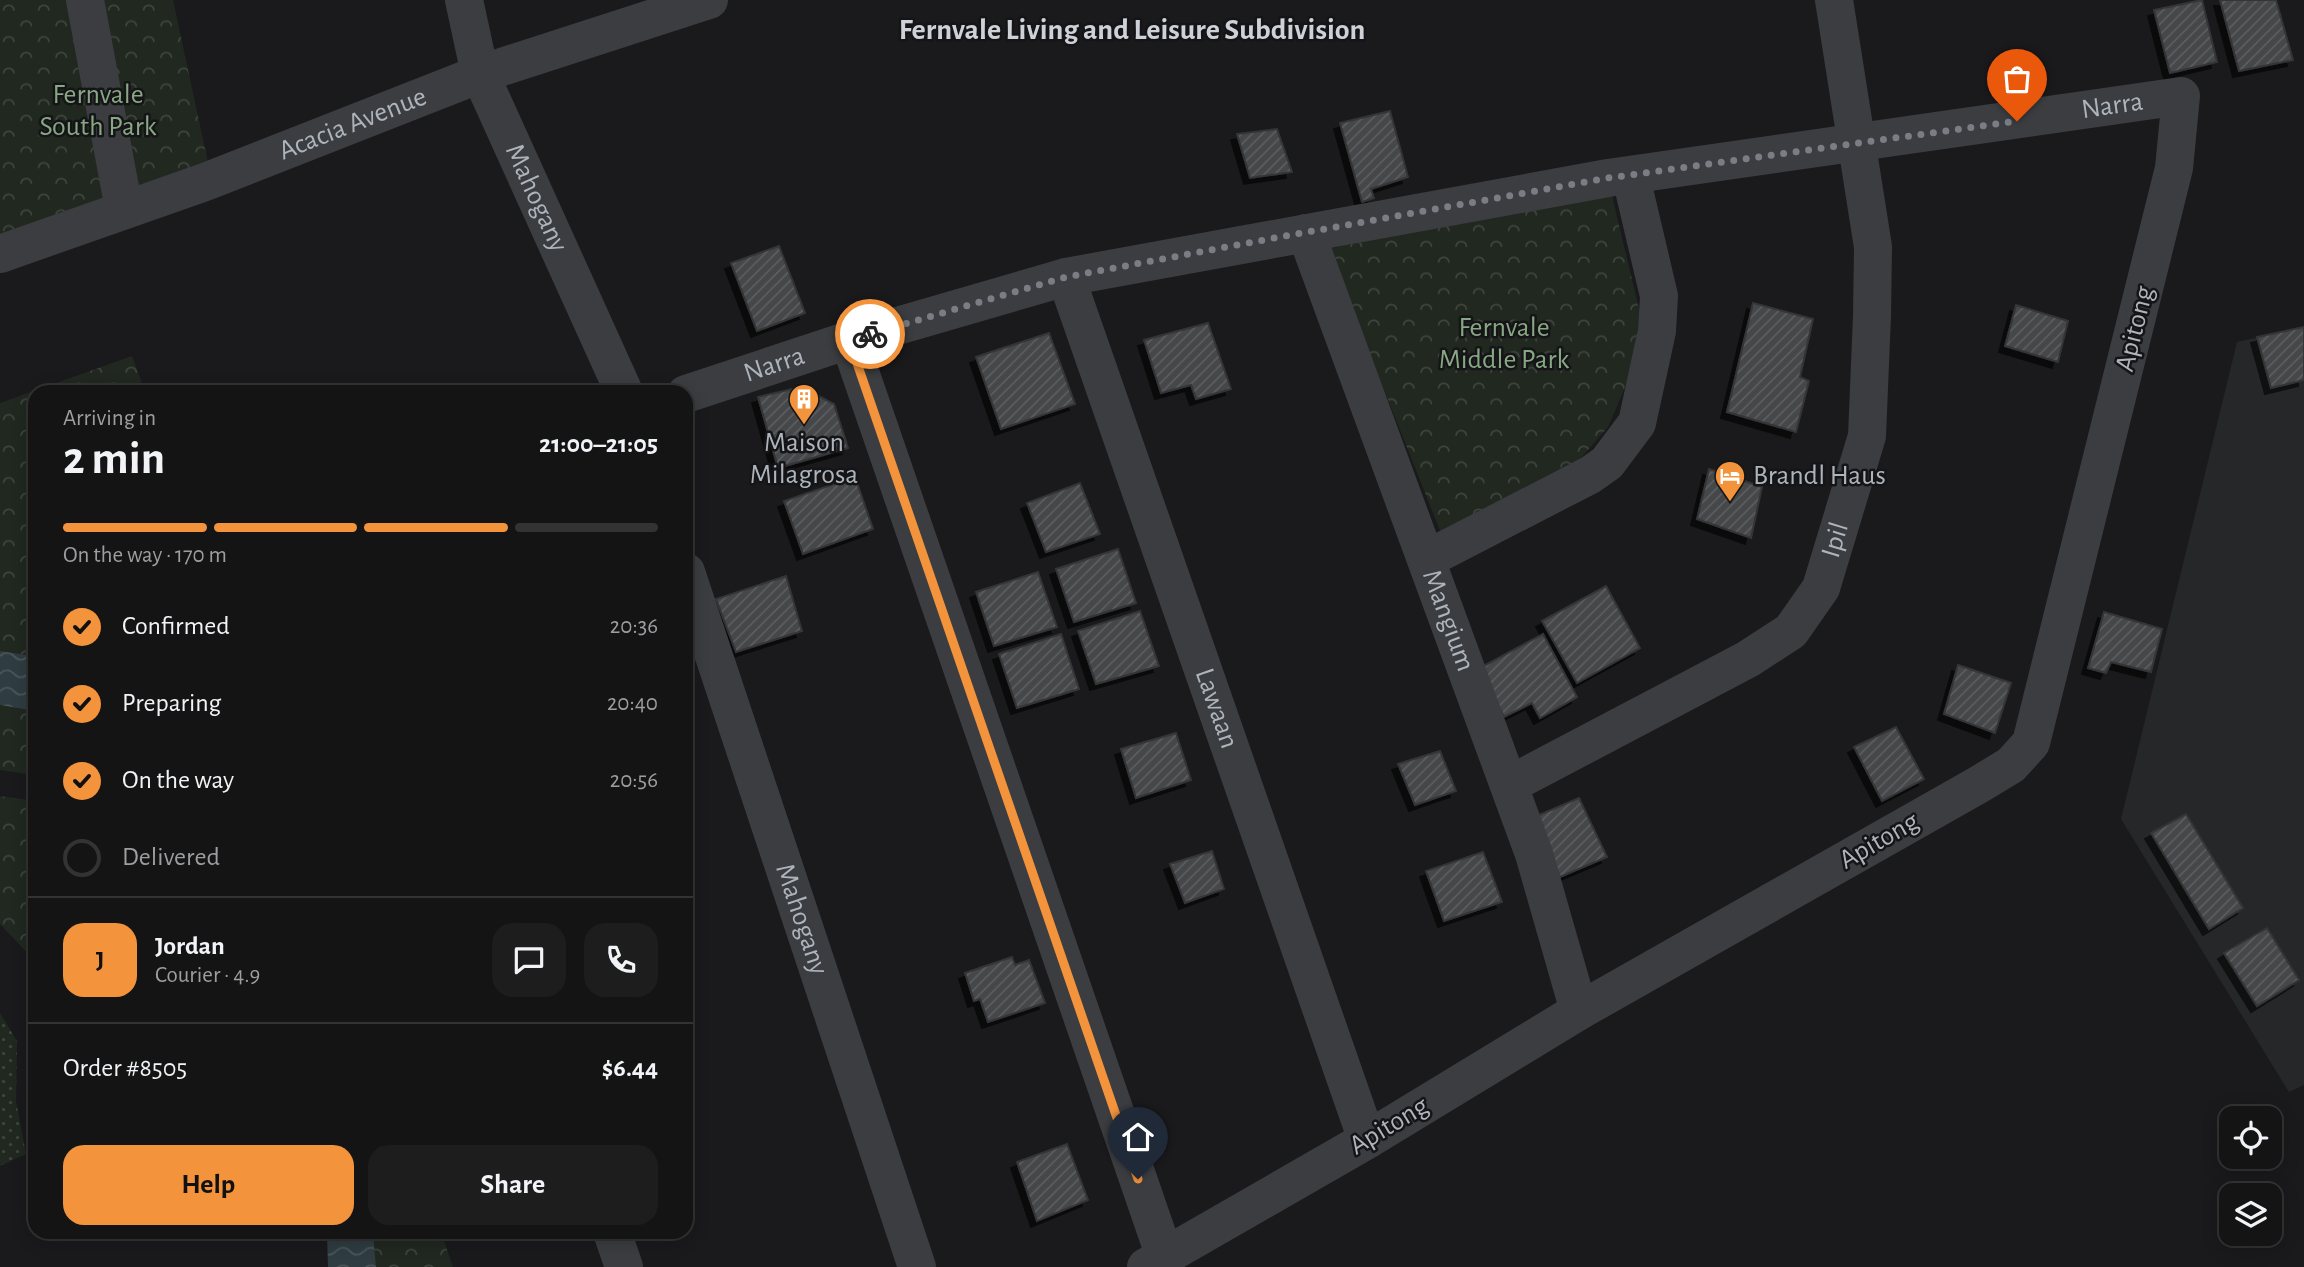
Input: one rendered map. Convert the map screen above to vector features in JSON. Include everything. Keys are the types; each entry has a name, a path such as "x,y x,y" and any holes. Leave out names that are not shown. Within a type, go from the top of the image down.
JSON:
{"street":[{"path":"85,0 124,209"},
{"name":"Mahogany","path":"464,0 480,74 621,385"},
{"name":"Acacia Avenue","path":"0,254 205,182 480,74 709,0"},
{"name":"Ipil","path":"1509,785 1780,638 1791,631 1822,588 1867,436 1873,247 1834,0"},
{"name":"Narra","path":"693,392 849,340 1066,277 1594,181 2181,96"},
{"name":"Apitong","path":"1155,1262 1367,1140 1579,1011 1978,785 2011,765 2031,743 2174,168 2181,96"},
{"path":"1427,559 1590,475 1606,463 1637,423 1657,331 1659,296 1631,177"},
{"name":"Mangium","path":"1306,233 1535,854 1579,1011"},
{"name":"Lawaan","path":"1066,277 1367,1140"},
{"path":"849,340 1155,1262"},
{"name":"Mahogany","path":"693,593 917,1267"},
{"path":"614,1239 624,1267"}],"shaded area":[{"path":"2304,327 2304,1085 2289,1092 2121,819 2237,342"}],"green space":[{"name":"Fernvale South Park","path":"0,0 173,0 210,172 0,247"},
{"name":"Fernvale Middle Park","path":"1612,196 1640,313 1632,371 1608,427 1578,461 1441,533 1328,249"},
{"path":"132,356 142,385 51,385"},
{"path":"28,393 28,655 0,651 0,403"},
{"path":"0,705 28,710 28,774 0,770"},
{"path":"0,796 28,800 28,954 0,924"},
{"path":"0,1013 17,1041 16,1101 26,1154 0,1166"},
{"path":"374,1239 443,1239 453,1267 376,1267"}],"water":[{"path":"0,651 28,655 28,710 0,705"},
{"path":"327,1239 374,1239 376,1267 328,1267"}],"building":[{"path":"2202,0 2217,62 2170,73 2154,10"},
{"path":"2220,0 2276,0 2293,60 2239,71"},
{"path":"1390,111 1408,177 1371,189 1374,198 1362,202 1340,123"},
{"path":"1277,129 1292,172 1250,178 1237,134"},
{"path":"779,246 805,313 757,331 731,263"},
{"path":"1753,303 1813,319 1800,377 1809,381 1796,432 1727,412"},
{"path":"2016,305 2068,321 2058,362 2005,346"},
{"path":"1208,323 1231,389 1196,399 1191,385 1161,393 1144,340"},
{"path":"2304,327 2304,380 2271,388 2257,337"},
{"path":"1049,333 1075,404 1001,429 976,357"},
{"name":"Maison Milagrosa","path":"801,387 834,404 848,448 778,468 758,397"},
{"name":"Brandl Haus","path":"1709,469 1762,487 1751,538 1697,519"},
{"path":"855,477 873,529 803,554 784,501"},
{"path":"1080,483 1100,534 1046,552 1027,503"},
{"path":"1118,549 1136,603 1074,622 1056,569"},
{"path":"1038,572 1057,627 994,646 976,592"},
{"path":"786,576 802,631 736,652 716,599"},
{"path":"1606,586 1640,648 1577,683 1542,621"},
{"path":"1140,611 1159,666 1096,684 1078,631"},
{"path":"2104,612 2162,629 2151,672 2111,662 2106,673 2088,668"},
{"path":"1061,634 1079,689 1017,708 999,654"},
{"path":"1543,634 1577,697 1540,718 1532,703 1504,717 1480,668"},
{"path":"1958,665 2011,683 1995,733 1944,714"},
{"path":"1896,727 1924,779 1882,801 1854,747"},
{"path":"1176,733 1191,780 1136,798 1121,749"},
{"path":"1440,751 1456,791 1415,805 1398,764"},
{"path":"1579,798 1607,857 1560,877 1532,818"},
{"path":"2186,814 2243,908 2209,929 2151,833"},
{"path":"1212,851 1224,889 1185,903 1170,864"},
{"path":"1483,852 1502,902 1444,921 1426,871"},
{"path":"2267,928 2299,980 2257,1006 2224,953"},
{"path":"1012,957 1015,965 1029,960 1045,1003 988,1022 980,999 974,1001 965,973"},
{"path":"1067,1144 1088,1200 1037,1221 1017,1162"}],"way so far":[{"path":"870,334 1066,277 1401,214 1608,178 1631,177 2017,121"}],"place":[{"name":"Maison Milagrosa","path":"804,426"},
{"name":"Brandl Haus","path":"1730,503"}],"district":[{"name":"Fernvale Living and Leisure Subdivision","path":"1132,30"}],"route":[{"path":"870,334 849,340 1138,1179"}]}
